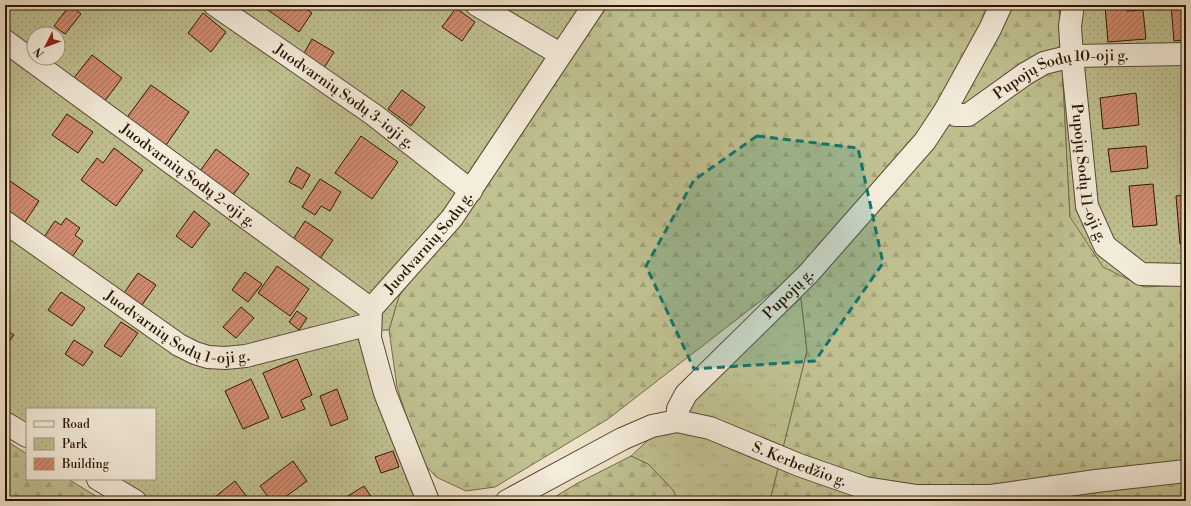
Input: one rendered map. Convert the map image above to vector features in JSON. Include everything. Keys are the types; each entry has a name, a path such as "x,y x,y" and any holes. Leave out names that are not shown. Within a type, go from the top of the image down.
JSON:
{"street":[{"name":"Juodvarnių Sodų 3-ioji g.","path":"215,5 374,115 471,191"},
{"path":"478,5 560,54"},
{"name":"Juodvarnių Sodų g.","path":"371,316 452,218 594,5"},
{"name":"Pupojų g.","path":"677,422 678,409 686,394 808,274 915,153 946,109 990,29 1001,5"},
{"name":"Pupojų Sodų 11-oji g.","path":"1073,5 1070,26 1072,56 1087,206 1105,246 1141,274 1186,275"},
{"name":"Juodvarnių Sodų 2-oji g.","path":"5,41 371,316"},
{"name":"Pupojų Sodų 10-oji g.","path":"946,109 956,114 968,115 1025,74 1044,63 1072,56 1186,54"},
{"name":"Juodvarnių Sodų 1-oji g.","path":"5,222 179,345 195,353 208,357 224,358 246,356 371,316"},
{"path":"371,316 370,338 385,393 428,501"},
{"path":"5,422 26,435"},
{"path":"507,501 622,439 652,426 677,422"},
{"name":"S. Kerbedžio g.","path":"677,422 710,428 799,465 865,488 917,496 991,496 1096,481 1186,471"},
{"path":"100,480 135,501"}],"highlighted area":[{"path":"757,136 858,148 883,263 815,361 694,369 646,266 694,180"}],"green space":[{"path":"5,5 608,5 473,200 399,296 389,330 365,331 414,493 413,501 151,501 117,480 156,480 156,408 26,408 26,423 5,410"},
{"path":"608,5 1059,5 1070,217 1186,285 1186,501 770,501 807,351 801,298 785,282 608,419 495,487 466,491 436,477 420,459 397,387 389,330 399,296 473,200"},
{"path":"1059,5 1186,5 1186,285 1144,287 1103,267 1070,217"},
{"path":"801,298 807,351 770,501 678,501 673,490 648,464 631,456"},
{"path":"5,440 26,453 26,480 70,480 104,501 5,501"},
{"path":"631,456 648,464 673,490 678,501 548,501 576,484"}],"building":[{"path":"70,5 81,14 66,33 66,26 54,26"},
{"path":"261,5 303,5 302,6 312,13 299,32"},
{"path":"1127,5 1127,11 1143,10 1146,39 1108,42 1105,6"},
{"path":"1171,5 1186,5 1186,40 1174,41"},
{"path":"456,8 475,22 462,41 442,27"},
{"path":"203,13 226,32 211,52 188,33"},
{"path":"312,39 334,52 324,68 303,55"},
{"path":"92,55 122,78 104,102 73,79"},
{"path":"151,85 189,112 164,148 125,120"},
{"path":"402,90 425,107 411,126 388,109"},
{"path":"1136,93 1139,125 1103,129 1100,98"},
{"path":"67,114 93,132 78,153 52,135"},
{"path":"361,136 398,162 372,199 335,173"},
{"path":"1146,146 1148,168 1111,172 1108,149"},
{"path":"114,148 143,170 116,206 81,180 97,158 103,163"},
{"path":"216,149 249,174 229,200 197,175"},
{"path":"297,167 310,175 302,189 289,182"},
{"path":"320,179 341,192 330,211 321,206 315,215 302,207"},
{"path":"10,181 39,201 25,222 5,208 5,188"},
{"path":"1153,184 1157,225 1133,227 1129,186"},
{"path":"1186,195 1186,243 1180,244 1176,196"},
{"path":"194,211 210,224 192,248 176,236"},
{"path":"66,218 80,228 75,235 83,241 72,257 44,237 55,221 61,225"},
{"path":"305,221 333,240 319,260 292,241"},
{"path":"277,266 309,289 290,316 258,293"},
{"path":"245,272 262,284 248,302 232,290"},
{"path":"138,273 156,285 142,305 124,293"},
{"path":"61,292 85,308 72,326 48,310"},
{"path":"241,307 254,318 236,338 223,327"},
{"path":"297,311 307,318 299,330 289,322"},
{"path":"121,322 138,333 121,357 104,346"},
{"path":"5,329 14,335 5,347"},
{"path":"74,340 93,352 83,366 65,354"},
{"path":"297,359 312,395 301,400 305,409 282,418 263,373"},
{"path":"251,379 269,418 243,429 225,391"},
{"path":"337,389 348,419 331,426 320,396"},
{"path":"393,451 399,467 381,473 375,457"},
{"path":"293,461 307,481 280,501 271,501 260,486"},
{"path":"235,481 250,501 210,501"},
{"path":"364,486 374,501 340,501"}]}
